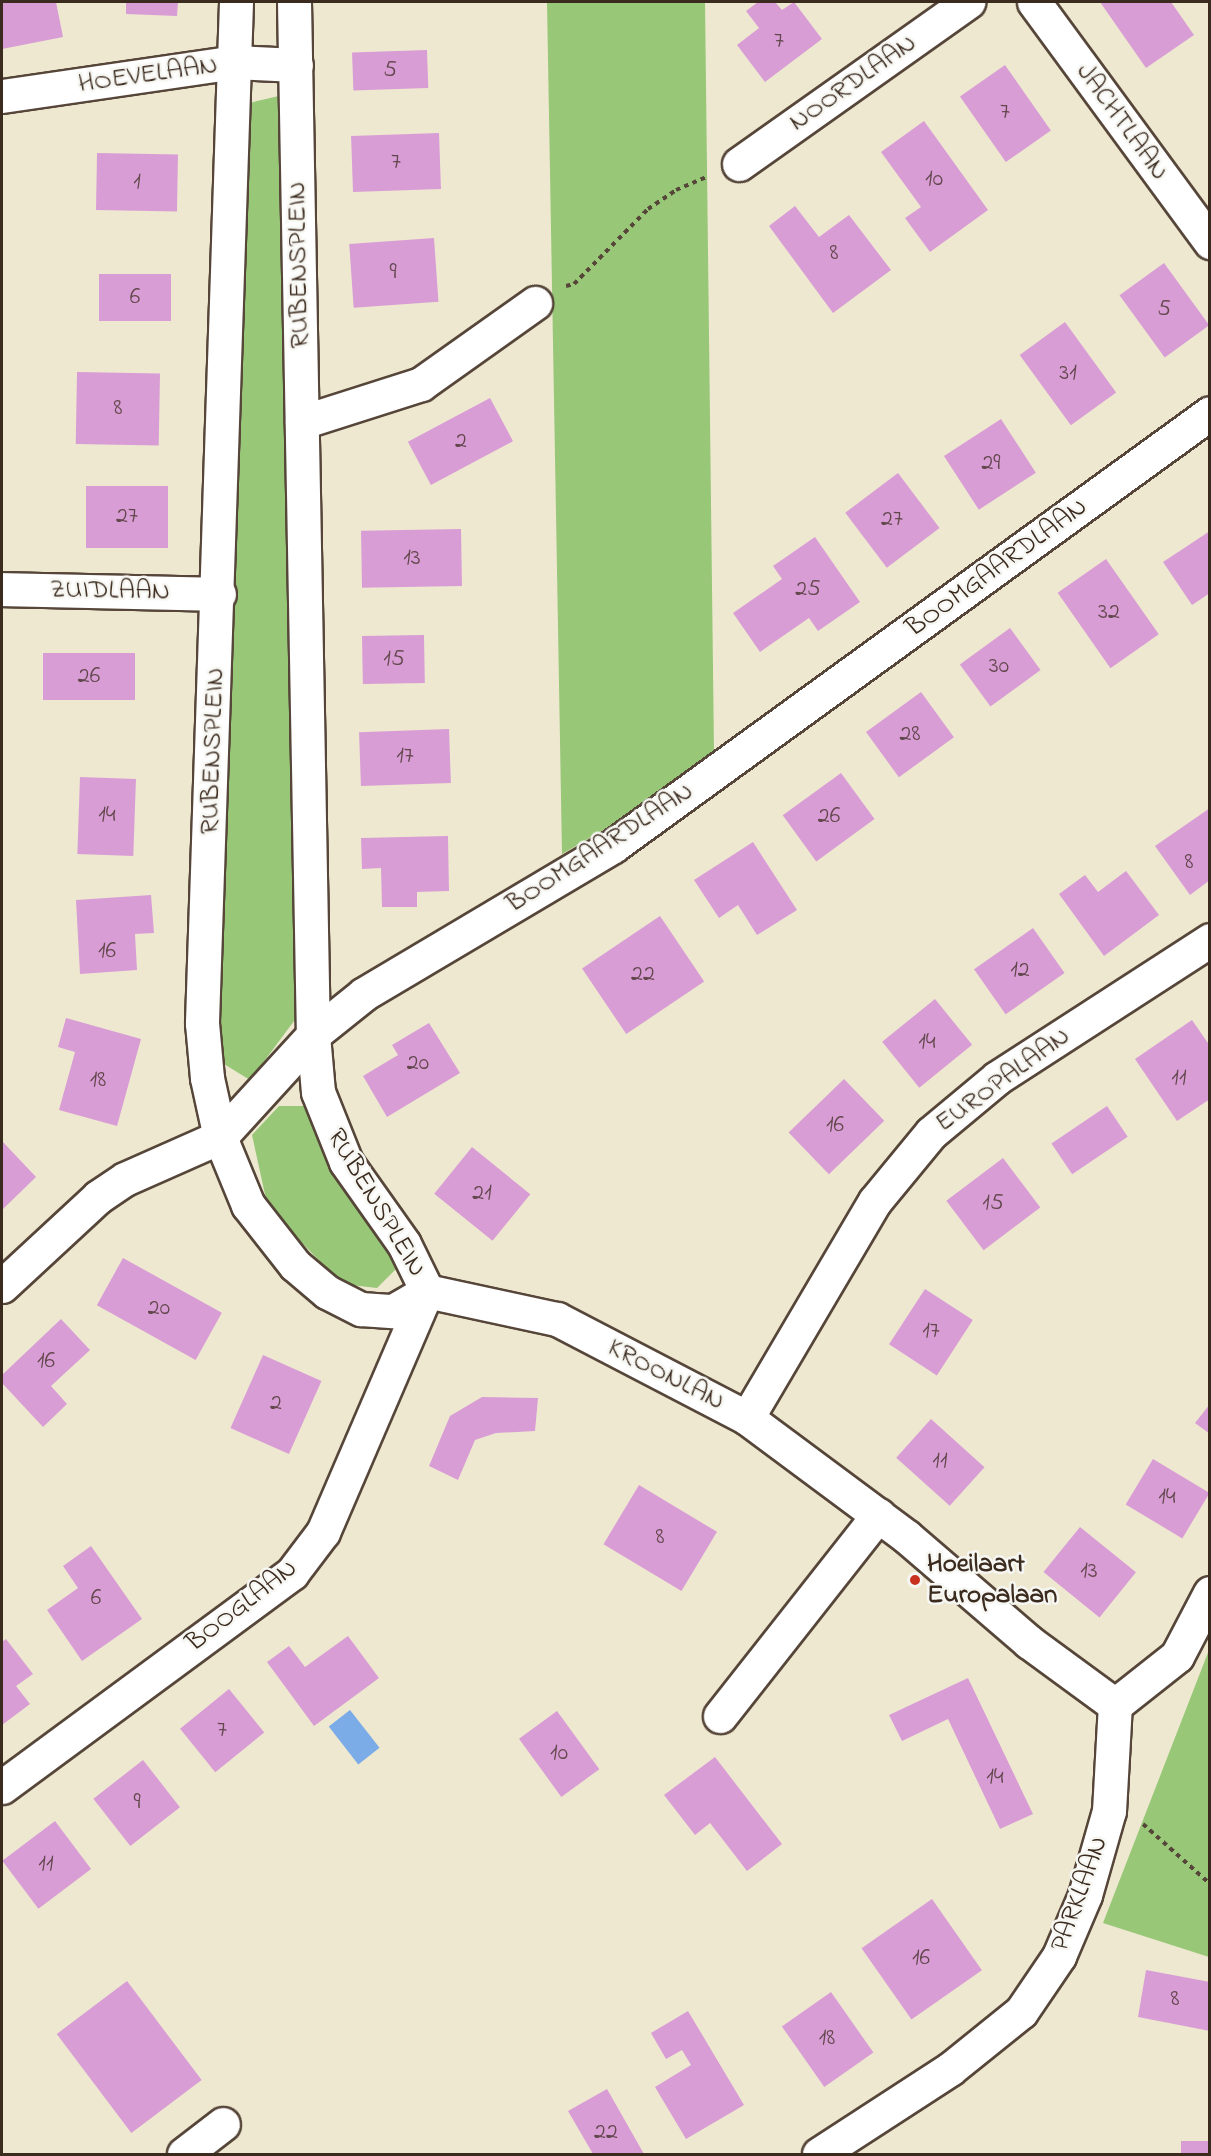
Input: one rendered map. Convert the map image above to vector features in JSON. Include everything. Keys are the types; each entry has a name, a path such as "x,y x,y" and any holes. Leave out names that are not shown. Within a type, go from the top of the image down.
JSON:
{"street":[{"name":"RUBENSPLEIN","path":"236,2 219,594 202,1023 207,1078 220,1137 248,1205 272,1239 327,1292 361,1309 393,1311 427,1291 404,1244 346,1162 329,1129 318,1092 313,1035 294,2"},
{"name":"NOORDLAAN","path":"739,164 968,2"},
{"name":"JACHTLAAN","path":"1034,2 1209,242"},
{"name":"HOEVELAAN","path":"2,96 234,62 296,65"},
{"path":"302,422 421,384 534,303"},
{"name":"BOOMGAARDLAAN","path":"2,1286 98,1197 125,1179 220,1137 313,1035 364,994 613,846 1209,413"},
{"name":"ZUIDLAAN","path":"2,589 219,594"},
{"name":"EUROPALAAN","path":"747,1418 875,1201 931,1133 997,1078 1209,940"},
{"name":"KROONLAN","path":"427,1291 557,1319 747,1418 878,1515 1029,1642 1115,1705"},
{"name":"BOOGLAAN","path":"2,1787 292,1572 323,1532 427,1291"},
{"path":"720,1716 878,1515"},
{"path":"1115,1705 1177,1656 1209,1593"},
{"name":"PARKLAAN","path":"819,2154 950,2070 1021,2012 1059,1956 1085,1896 1109,1811 1115,1705"},
{"path":"184,2154 223,2124"}],"path":[{"path":"534,303 549,291 574,284 648,209 666,196 739,164"},
{"path":"1109,1811 1140,1820 1162,1845 1209,1884"}],"green space":[{"path":"547,2 705,2 714,752 639,809 562,854"},
{"path":"283,95 297,1017 250,1080 219,1061 245,104"},
{"path":"279,1106 304,1106 331,1173 399,1266 377,1288 342,1284 268,1208 252,1135"},
{"path":"1209,1650 1209,1957 1103,1923"}],"water":[{"path":"350,1710 380,1748 358,1764 329,1727"}],"building":[{"path":"2,2 56,2 63,37 2,49"},
{"path":"126,2 178,2 177,16 126,14"},
{"path":"758,2 775,2 782,10 794,2 822,39 765,82 737,45 759,28 746,11"},
{"path":"1100,2 1171,2 1194,35 1146,68"},
{"path":"427,50 428,88 353,91 352,53"},
{"path":"1005,65 1051,131 1006,162 960,97"},
{"path":"924,121 988,210 930,252 905,218 921,207 881,152"},
{"path":"439,133 441,189 353,192 351,136"},
{"path":"97,153 178,154 177,211 96,210"},
{"path":"795,206 819,237 849,215 891,270 833,313 769,226"},
{"path":"434,238 438,302 354,308 349,244"},
{"path":"1164,263 1209,325 1165,358 1120,295"},
{"path":"99,274 171,274 171,321 99,321"},
{"path":"1065,322 1116,392 1071,425 1020,355"},
{"path":"77,372 160,373 159,445 76,444"},
{"path":"490,398 513,441 431,485 408,442"},
{"path":"1001,419 1036,473 979,510 944,456"},
{"path":"898,473 940,528 887,568 845,513"},
{"path":"86,486 168,486 168,548 86,548"},
{"path":"461,529 462,586 362,588 361,531"},
{"path":"1210,531 1210,593 1192,605 1163,562"},
{"path":"815,537 860,602 818,631 809,618 760,652 733,613 782,579 773,566"},
{"path":"1106,559 1159,634 1110,668 1058,593"},
{"path":"1010,628 1041,670 990,707 960,664"},
{"path":"424,635 425,683 363,684 362,636"},
{"path":"43,653 135,653 135,700 43,700"},
{"path":"921,692 954,737 899,777 866,732"},
{"path":"449,729 451,783 361,786 359,732"},
{"path":"841,773 875,819 816,861 783,815"},
{"path":"80,777 136,779 133,856 77,854"},
{"path":"1210,808 1210,880 1190,895 1155,846"},
{"path":"448,836 449,891 417,892 417,907 382,907 381,868 362,869 361,838"},
{"path":"753,842 797,910 757,935 738,905 719,918 694,880"},
{"path":"1126,871 1159,915 1104,956 1059,894 1085,875 1098,892"},
{"path":"151,895 154,933 135,934 137,970 80,974 76,900"},
{"path":"660,916 704,981 626,1034 582,969"},
{"path":"1033,928 1065,973 1006,1014 974,969"},
{"path":"935,999 972,1045 919,1088 882,1042"},
{"path":"66,1018 141,1039 117,1126 59,1110 75,1052 58,1047"},
{"path":"1192,1020 1210,1046 1210,1099 1177,1121 1135,1059"},
{"path":"429,1023 460,1073 387,1117 363,1076 398,1055 392,1045"},
{"path":"844,1079 884,1121 829,1174 789,1132"},
{"path":"1107,1106 1128,1137 1072,1174 1051,1143"},
{"path":"2,1141 36,1177 2,1210"},
{"path":"472,1147 530,1194 493,1241 434,1194"},
{"path":"1003,1158 1040,1208 984,1250 946,1201"},
{"path":"123,1258 222,1313 196,1360 97,1305"},
{"path":"925,1289 973,1320 937,1375 889,1344"},
{"path":"61,1319 90,1350 51,1386 67,1404 43,1427 2,1383 2,1375"},
{"path":"263,1355 321,1381 289,1454 230,1428"},
{"path":"482,1397 538,1398 535,1431 496,1433 475,1440 458,1480 429,1466 450,1416"},
{"path":"1210,1404 1210,1434 1195,1423"},
{"path":"931,1419 985,1467 950,1506 896,1458"},
{"path":"1153,1459 1210,1493 1182,1538 1126,1504"},
{"path":"639,1485 717,1532 681,1591 603,1544"},
{"path":"1080,1527 1136,1572 1099,1617 1043,1572"},
{"path":"91,1546 142,1619 82,1661 47,1610 78,1588 63,1566"},
{"path":"348,1636 379,1678 314,1726 267,1662 289,1646 305,1667"},
{"path":"6,1639 33,1674 16,1686 30,1704 2,1725 2,1642"},
{"path":"968,1678 1033,1814 1000,1829 948,1719 902,1741 889,1715"},
{"path":"229,1689 264,1733 215,1772 180,1729"},
{"path":"557,1711 599,1769 561,1797 519,1739"},
{"path":"715,1757 782,1844 747,1871 710,1823 695,1835 664,1795"},
{"path":"143,1760 180,1807 130,1846 93,1799"},
{"path":"55,1821 91,1869 38,1909 2,1861"},
{"path":"932,1899 982,1970 911,2020 862,1948"},
{"path":"1146,1970 1210,1982 1210,2031 1138,2017"},
{"path":"127,1981 202,2080 131,2133 57,2034"},
{"path":"831,1992 873,2053 824,2087 782,2026"},
{"path":"688,2011 744,2105 686,2139 655,2087 691,2065 682,2050 666,2059 651,2033"},
{"path":"607,2089 644,2154 593,2154 568,2111"},
{"path":"1181,2141 1210,2141 1210,2154 1181,2154"}],"place":[{"name":"Hoeilaart Europalaan","path":"915,1580"}]}
